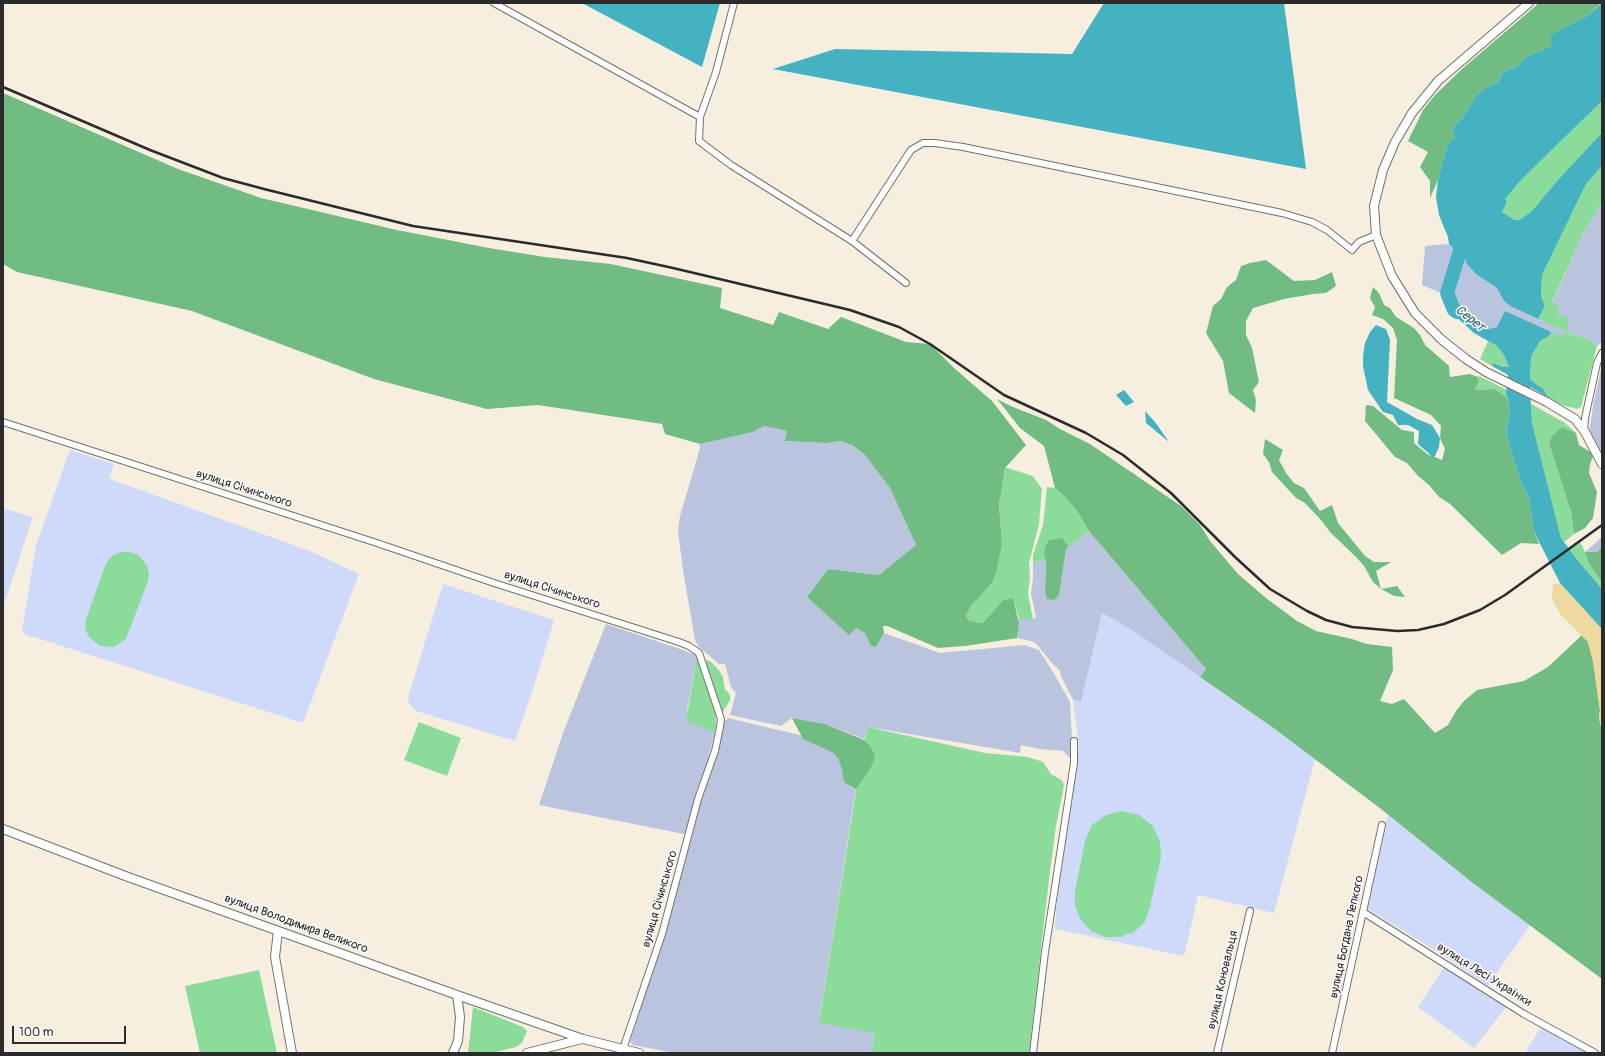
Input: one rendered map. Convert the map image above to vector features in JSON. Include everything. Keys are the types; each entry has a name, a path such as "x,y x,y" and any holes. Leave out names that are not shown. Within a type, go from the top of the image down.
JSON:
{"street":[{"path":"494,3 700,117"},
{"path":"734,3 716,72 700,117 699,141 731,166 852,241 906,283"},
{"path":"1529,3 1438,81 1412,113 1395,142 1383,170 1374,206 1376,235 1392,276 1415,313 1442,340 1466,359 1486,372 1547,402 1575,419 1584,431 1602,464"},
{"path":"852,241 910,150 923,143 935,143 971,148 1282,213 1312,222 1326,230 1352,250 1359,242 1376,235"},
{"path":"1584,431 1585,418 1597,363 1602,353"},
{"name":"вулиця Січинського","path":"3,422 679,642 689,646 699,653 721,719 720,727 715,751 698,799 662,934 623,1051"},
{"path":"1032,1053 1045,952 1074,763 1074,742"},
{"name":"вулиця Богдана Лепкого","path":"1332,1053 1382,825"},
{"name":"вулиця Володимира Великого","path":"3,829 128,877 457,995 583,1039 623,1051 639,1053"},
{"name":"вулиця Коновальця","path":"1217,1053 1250,911"},
{"name":"вулиця Лесі Українки","path":"1363,912 1524,1014 1594,1053"},
{"path":"278,930 276,957 292,1053"},
{"path":"453,1053 458,1041 460,1017 457,995"},
{"path":"527,1053 583,1039"}],"shaded area":[{"path":"1602,202 1602,342 1597,346 1588,339 1571,334 1557,314 1559,304 1552,303 1584,232"},
{"path":"1449,244 1453,248 1459,264 1463,260 1466,260 1466,263 1476,274 1497,288 1504,301 1510,306 1566,332 1564,337 1497,327 1489,329 1460,310 1450,297 1422,285 1425,246"},
{"path":"1602,366 1602,455 1589,433 1594,400"},
{"path":"764,426 787,431 785,441 826,443 840,441 852,445 864,454 890,488 916,545 879,575 828,569 807,597 849,634 856,628 865,633 871,646 876,647 884,633 940,653 1024,645 1039,650 1070,702 1073,758 1069,757 1063,751 1039,749 1021,745 1020,753 868,727 864,739 825,724 792,718 781,726 730,715 736,693 731,687 725,664 719,664 698,646 695,640 678,531 680,516 700,444 753,432"},
{"path":"70,450 114,464 109,478 115,481 310,551 359,574 303,723 26,635 22,631 36,545"},
{"path":"3,508 33,517 3,608"},
{"path":"1089,531 1206,669 1200,677 1132,630 1102,613 1081,702 1073,700 1060,671 1034,642 1017,638 1019,619 1033,619 1036,617 1031,594 1033,562 1046,561 1045,592 1059,595 1066,549"},
{"path":"1602,537 1602,547 1597,552 1585,552"},
{"path":"443,584 554,620 515,741 416,711 409,703 408,697"},
{"path":"1102,613 1132,630 1275,729 1315,759 1274,913 1198,895 1184,956 1055,929 1059,874 1079,747 1073,700 1081,702"},
{"path":"606,624 697,656 687,711 715,732 706,767 697,789 688,830 684,834 539,805 563,733"},
{"path":"728,718 862,750 819,1022 875,1032 871,1053 674,1053 633,1045 630,1042 667,926 703,793 720,744 722,728"},
{"path":"1388,815 1469,880 1530,925 1488,986 1433,949 1366,908"},
{"path":"1444,967 1507,1006 1474,1048 1418,1007"},
{"path":"1541,1027 1589,1053 1525,1053"}],"green space":[{"path":"1539,3 1601,3 1587,16 1556,32 1552,46 1527,56 1516,67 1503,72 1498,82 1476,95 1463,117 1452,128 1455,137 1447,146 1438,180 1430,198 1430,181 1420,167 1428,152 1408,141 1423,110 1435,95 1462,69"},
{"path":"3,93 178,169 261,198 397,230 489,248 545,257 611,264 722,288 720,308 773,325 779,312 828,329 841,317 906,342 930,344 954,368 992,401 1026,445 1005,468 999,505 1002,544 996,572 992,583 971,606 966,616 969,621 983,623 1003,600 1013,598 1019,623 1017,638 965,646 938,648 887,626 883,626 884,633 876,647 871,646 865,633 856,628 849,635 807,597 828,569 879,575 916,545 890,488 864,454 852,445 840,441 826,443 785,441 787,431 764,426 753,432 700,444 665,434 662,424 538,405 487,409 374,379 192,311 17,272 3,264"},
{"path":"1602,101 1602,134 1556,182 1532,211 1519,220 1515,220 1502,212 1507,202 1505,199 1522,179"},
{"path":"1602,166 1602,202 1584,232 1552,302 1559,304 1557,314 1568,317 1567,330 1571,334 1588,339 1597,346 1581,407 1577,409 1555,402 1548,397 1543,388 1530,379 1531,357 1540,341 1549,336 1551,332 1563,337 1566,332 1538,319 1545,306 1541,296 1542,275 1586,184"},
{"path":"1266,260 1294,281 1315,280 1332,272 1336,286 1326,293 1284,299 1253,308 1246,321 1246,335 1252,348 1259,382 1253,390 1256,400 1255,413 1229,393 1223,361 1206,333 1213,306 1221,299 1227,287 1236,280 1241,266"},
{"path":"1373,287 1379,293 1384,305 1390,308 1396,317 1414,328 1420,335 1425,345 1449,366 1450,377 1470,374 1478,377 1478,384 1474,390 1495,389 1507,398 1510,409 1506,433 1519,477 1529,498 1534,532 1539,544 1521,543 1502,555 1450,504 1439,497 1407,463 1395,457 1365,421 1366,405 1373,406 1402,430 1414,432 1414,443 1427,454 1442,460 1445,449 1440,438 1441,426 1431,415 1394,398 1397,340 1393,328 1383,319 1372,315 1375,307 1370,298"},
{"path":"1488,341 1497,346 1504,355 1509,367 1503,367 1493,363 1492,366 1480,359"},
{"path":"1479,376 1507,390 1507,398 1495,389 1474,390 1478,384"},
{"path":"997,399 1046,420 1090,444 1181,506 1200,525 1210,541 1238,574 1266,598 1297,621 1316,631 1367,644 1392,647 1393,670 1380,701 1392,704 1404,699 1435,733 1448,725 1464,701 1477,690 1524,681 1548,667 1582,635 1588,642 1593,661 1600,710 1599,718 1602,731 1602,979 1469,880 1381,809 1275,729 1200,677 1206,669 1089,531 1077,511 1068,500 1055,488 1044,446 1020,428"},
{"path":"1531,404 1565,423 1576,433 1562,427 1549,443 1571,512 1574,534 1564,542 1561,538 1532,423"},
{"path":"1562,427 1576,433 1579,445 1594,454 1590,464 1589,473 1597,492 1593,518 1585,528 1574,534 1571,512 1549,443 1552,436"},
{"path":"1265,439 1283,450 1279,460 1286,473 1294,483 1304,488 1320,511 1332,505 1338,523 1365,556 1374,562 1391,562 1376,571 1381,589 1373,582 1364,566 1356,557 1330,532 1305,503 1296,498 1272,472 1269,462 1263,454"},
{"path":"1005,467 1033,476 1042,489 1039,524 1029,563 1030,577 1028,594 1033,619 1019,619 1013,598 1003,600 983,623 969,621 966,616 971,606 992,583 1002,544 999,505"},
{"path":"1047,487 1055,488 1068,500 1077,511 1089,531 1069,547 1062,538 1045,553 1046,561 1033,562 1033,555 1043,525"},
{"path":"1062,538 1069,547 1066,549 1059,595 1054,600 1047,599 1045,592 1046,561 1044,554 1046,545 1049,540"},
{"path":"1579,540 1589,564 1602,582 1602,589 1569,549"},
{"path":"1602,547 1602,582 1589,564 1585,552 1597,552"},
{"path":"122,552 137,554 143,560 147,566 149,574 148,581 126,639 114,647 100,646 89,637 85,624 105,566 109,559 115,554"},
{"path":"1397,586 1405,597 1394,596 1381,589"},
{"path":"697,656 703,678 715,706 715,732 686,721"},
{"path":"705,660 710,661 718,669 723,677 725,690 730,696 730,700 723,712 708,674"},
{"path":"792,718 825,724 864,740 871,747 875,757 871,767 856,789 844,782 842,769 838,758 832,752 803,739"},
{"path":"419,722 461,738 447,776 404,760"},
{"path":"868,727 985,753 1028,757 1043,762 1051,774 1063,782 1064,786 1056,826 1050,871 1029,1053 871,1053 875,1033 819,1023 864,741"},
{"path":"1122,811 1139,815 1152,825 1160,841 1161,857 1150,907 1145,922 1134,932 1120,937 1105,937 1091,931 1081,920 1075,906 1075,891 1085,841 1092,825 1106,815"},
{"path":"259,970 277,1053 200,1053 185,986"},
{"path":"473,1007 523,1027 527,1031 522,1043 516,1047 492,1053 468,1053"}],"sand":[{"path":"1560,583 1602,629 1602,731 1599,718 1600,710 1593,661 1588,642 1561,615 1552,599 1553,585"}],"water":[{"path":"582,3 720,3 702,67"},
{"path":"1104,3 1284,3 1306,169 773,69 835,49 1072,54"},
{"path":"1602,3 1602,101 1522,179 1505,199 1507,202 1502,212 1515,220 1519,220 1532,211 1556,182 1602,133 1602,166 1586,184 1542,275 1541,296 1545,306 1538,319 1510,306 1504,301 1497,288 1476,274 1466,263 1466,260 1463,260 1459,264 1453,262 1453,248 1449,244 1448,237 1439,215 1436,197 1438,180 1447,146 1455,137 1452,128 1463,117 1476,95 1498,82 1503,72 1516,67 1527,56 1552,46 1550,37 1556,32 1587,16"},
{"path":"1444,294 1450,297 1460,310 1488,329 1497,327 1505,311 1551,332 1549,336 1540,341 1531,357 1530,379 1543,388 1548,397 1530,387 1532,423 1561,538 1602,589 1602,629 1560,583 1534,532 1529,498 1519,477 1506,433 1510,409 1506,392 1508,375 1492,366 1493,363 1503,367 1509,367 1504,355 1497,346 1474,333 1454,315 1443,302"},
{"path":"1376,325 1386,329 1390,340 1387,402 1417,419 1432,425 1440,438 1439,447 1434,458 1418,444 1419,431 1408,425 1398,425 1393,415 1383,412 1368,390 1363,366 1363,356 1365,343 1370,332"},
{"path":"1124,390 1134,402 1126,406 1116,395"},
{"path":"1145,411 1155,422 1169,442 1146,423"}],"waterway":[{"name":"Серет","path":"1457,312 1454,310 1447,293 1460,251 1460,246"}],"railway":[{"path":"3,87 150,150 223,178 264,189 413,226 627,258 850,310 899,327 930,344 1004,395 1086,433 1123,455 1171,493 1235,557 1270,589 1307,611 1326,620 1352,627 1397,631 1418,630 1444,624 1480,610 1505,595 1602,525"}]}
